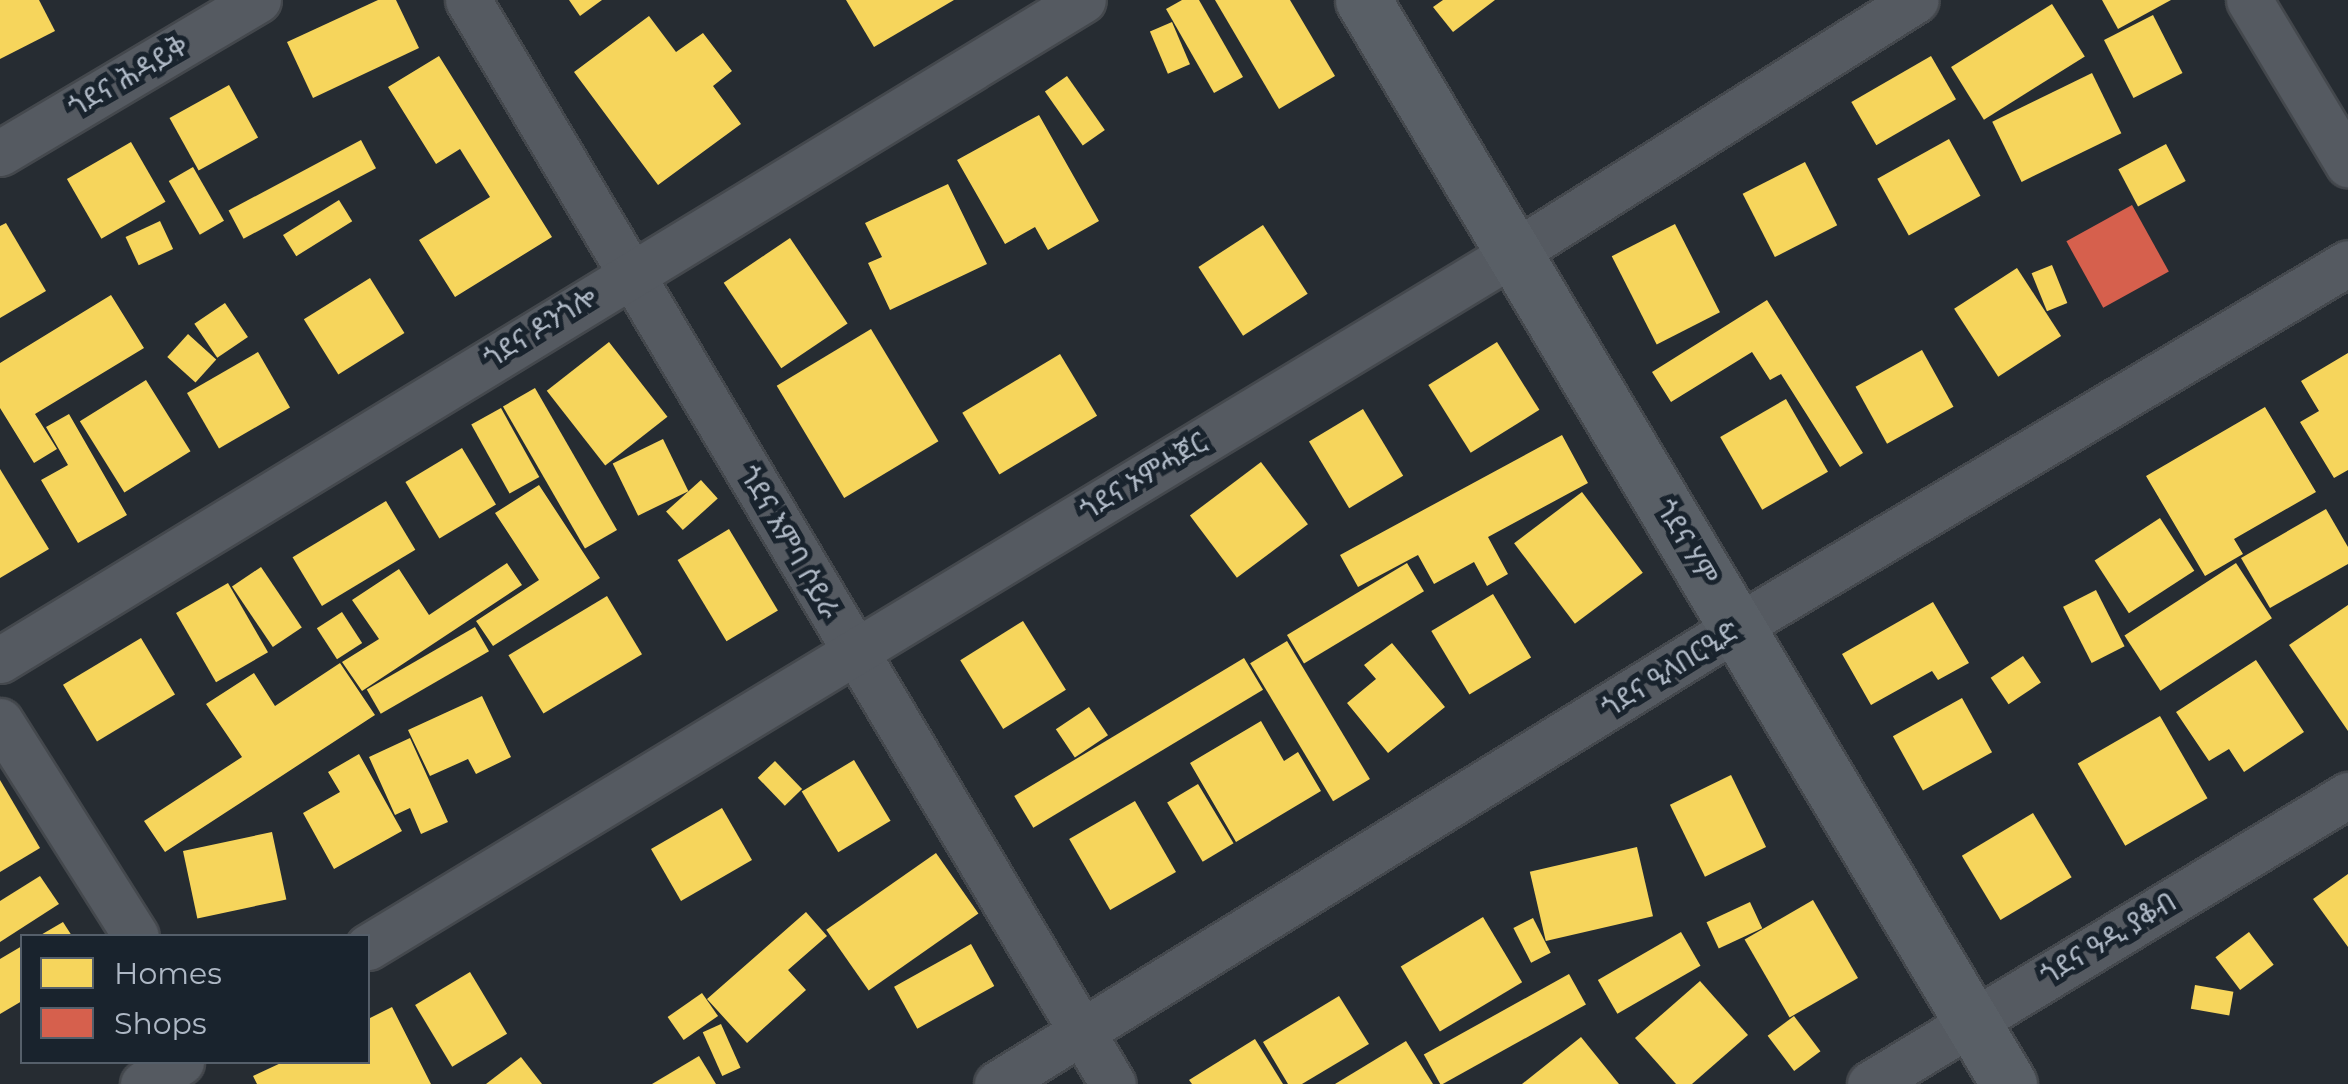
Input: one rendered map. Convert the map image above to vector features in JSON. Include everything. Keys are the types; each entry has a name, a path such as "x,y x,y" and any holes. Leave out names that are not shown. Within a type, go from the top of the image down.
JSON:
{"street":[{"name":"ጎደና ሕዳይቅ","path":"0,152 258,0"},
{"name":"ጎደና እምባ ሶይራ","path":"468,0 632,270 1112,1084"},
{"name":"ጎደና ዶንጎሎ","path":"0,660 632,270 1083,0"},
{"name":"ጎደና ሃም","path":"1363,0 1517,251 2009,1084"},
{"name":"ጎደና ኦምሓጀር","path":"370,946 1517,251 1915,0"},
{"path":"2249,0 2348,164"},
{"name":"ጎደና ዒላበርዒድ","path":"997,1084 1737,628 2348,263"},
{"path":"0,721 135,934"},
{"name":"ጎደና ዓዲ ያቆብ","path":"1870,1084 2348,795"},
{"path":"143,1084 177,1064"}],"building: Homes":[{"path":"0,0 39,0 55,31 0,59"},
{"path":"378,0 396,0 419,48 313,98 287,42"},
{"path":"569,0 602,0 580,16"},
{"path":"846,0 954,0 874,47"},
{"path":"1182,0 1199,0 1243,77 1214,93 1166,9"},
{"path":"1215,0 1290,0 1335,76 1279,109"},
{"path":"1443,0 1495,0 1453,32 1433,7"},
{"path":"2102,0 2171,0 2118,29"},
{"path":"2052,4 2085,57 1984,120 1951,67"},
{"path":"2153,15 2183,73 2134,98 2104,40"},
{"path":"649,16 676,52 703,33 732,71 713,86 741,124 658,185 574,72"},
{"path":"1172,22 1190,64 1168,74 1150,31"},
{"path":"439,56 552,237 455,297 419,240 490,197 460,149 436,164 388,87"},
{"path":"1931,56 1956,99 1876,145 1851,102"},
{"path":"2092,73 2121,133 2022,182 1992,122"},
{"path":"1067,76 1105,130 1083,146 1045,91"},
{"path":"229,85 258,137 199,170 170,118"},
{"path":"1039,115 1099,221 1048,250 1035,227 1005,244 957,160"},
{"path":"1949,139 1981,196 1909,236 1877,179"},
{"path":"361,140 376,168 244,239 229,210"},
{"path":"131,142 166,202 101,239 67,179"},
{"path":"2166,144 2186,181 2138,206 2118,169"},
{"path":"1805,162 1837,225 1775,257 1743,194"},
{"path":"193,167 224,221 200,235 169,181"},
{"path":"948,184 987,264 890,310 868,263 882,257 865,223"},
{"path":"339,200 352,221 296,256 283,235"},
{"path":"160,221 173,249 139,265 126,237"},
{"path":"6,223 46,291 0,318 0,226"},
{"path":"1675,224 1720,312 1657,344 1612,256"},
{"path":"1263,225 1308,294 1243,336 1198,267"},
{"path":"790,238 848,323 781,368 724,283"},
{"path":"2052,265 2067,303 2047,311 2032,273"},
{"path":"2017,268 2061,336 1998,377 1954,309"},
{"path":"370,278 404,333 338,374 304,319"},
{"path":"111,295 144,348 35,414 57,449 34,463 0,408 0,363"},
{"path":"1767,300 1863,453 1840,467 1781,374 1770,380 1752,352 1671,402 1652,372"},
{"path":"225,303 248,337 217,358 194,324"},
{"path":"871,329 938,441 844,498 777,386"},
{"path":"188,334 216,359 195,382 167,357"},
{"path":"609,342 667,417 605,465 547,391"},
{"path":"1497,342 1539,410 1471,453 1428,385"},
{"path":"1922,350 1954,407 1887,444 1856,387"},
{"path":"258,352 290,407 219,448 187,393"},
{"path":"2348,353 2348,470 2334,478 2300,422 2319,411 2301,381"},
{"path":"1060,354 1097,416 999,474 962,413"},
{"path":"146,380 191,451 124,493 80,421"},
{"path":"535,388 617,530 585,549 503,406"},
{"path":"1786,399 1828,472 1762,510 1720,437"},
{"path":"2265,407 2316,492 2234,539 2243,554 2205,576 2146,476"},
{"path":"501,408 539,477 510,494 471,424"},
{"path":"1363,409 1403,476 1349,508 1309,441"},
{"path":"69,414 127,515 78,543 41,480 68,465 46,427"},
{"path":"1562,435 1588,483 1488,537 1508,574 1487,586 1474,562 1434,584 1418,555 1358,587 1340,555"},
{"path":"663,439 688,491 638,516 613,464"},
{"path":"462,448 496,505 439,539 405,482"},
{"path":"1261,462 1308,524 1237,578 1190,516"},
{"path":"0,469 49,549 0,578"},
{"path":"701,480 718,499 683,530 666,511"},
{"path":"539,485 600,578 493,646 476,621 539,580 495,513"},
{"path":"1582,492 1643,573 1575,624 1514,543"},
{"path":"386,501 415,550 322,606 293,557"},
{"path":"2326,509 2348,547 2348,564 2270,608 2241,558"},
{"path":"2160,518 2194,571 2129,613 2095,560"},
{"path":"729,529 778,610 726,641 678,560"},
{"path":"507,563 522,585 362,691 342,662 379,639 352,600 399,569 429,615"},
{"path":"1407,563 1424,591 1304,663 1287,635"},
{"path":"2236,563 2272,618 2160,691 2124,635"},
{"path":"261,567 302,628 273,647 232,587"},
{"path":"228,583 268,652 216,682 176,613"},
{"path":"2096,590 2125,646 2092,663 2063,607"},
{"path":"1493,594 1531,657 1469,695 1431,631"},
{"path":"607,596 642,654 543,714 508,655"},
{"path":"1933,602 1969,663 1938,680 1932,671 1871,705 1842,654"},
{"path":"2348,605 2348,731 2289,645"},
{"path":"342,612 362,643 337,659 317,628"},
{"path":"1023,621 1066,690 1003,729 960,660"},
{"path":"475,627 489,651 381,714 367,690"},
{"path":"141,638 175,695 97,741 63,685"},
{"path":"1287,641 1370,779 1333,801 1250,663"},
{"path":"1392,643 1445,707 1388,753 1347,703 1376,679 1364,665"},
{"path":"2023,656 2041,683 2009,704 1991,678"},
{"path":"1244,658 1263,690 1033,828 1014,796"},
{"path":"2256,660 2304,732 2244,772 2229,749 2209,761 2176,712"},
{"path":"340,663 375,715 165,852 144,821 242,757 206,704 254,673 275,706"},
{"path":"482,696 511,757 476,774 468,759 430,776 408,730"},
{"path":"1962,698 1992,752 1923,791 1893,736"},
{"path":"1089,707 1108,735 1075,758 1056,729"},
{"path":"2160,716 2208,798 2125,846 2078,764"},
{"path":"1261,721 1284,761 1298,752 1321,791 1236,842 1190,763"},
{"path":"410,738 448,822 421,834 410,808 395,815 369,757"},
{"path":"359,754 402,831 334,869 303,813 340,792 328,772"},
{"path":"854,760 891,821 838,852 802,791"},
{"path":"775,761 802,789 785,806 758,778"},
{"path":"1731,775 1766,847 1705,877 1670,805"},
{"path":"0,780 40,848 0,872"},
{"path":"1198,784 1234,843 1203,862 1167,803"},
{"path":"1135,801 1176,872 1110,910 1069,839"},
{"path":"722,808 752,860 681,901 651,849"},
{"path":"2033,813 2072,877 2000,920 1962,856"},
{"path":"272,832 286,899 197,918 183,851"},
{"path":"1637,847 1653,916 1546,941 1530,872"},
{"path":"936,853 978,914 869,990 826,930"},
{"path":"2348,874 2348,947 2313,899"},
{"path":"40,876 59,904 0,942 0,901"},
{"path":"1813,900 1858,978 1790,1017 1745,940"},
{"path":"1750,902 1762,928 1719,949 1706,922"},
{"path":"806,912 827,936 788,970 806,990 747,1043 707,999"},
{"path":"1483,917 1522,982 1440,1032 1401,966"},
{"path":"1533,918 1551,953 1531,963 1513,928"},
{"path":"63,922 71,934 42,934"},
{"path":"1681,932 1700,966 1617,1014 1598,980"},
{"path":"2249,932 2274,965 2240,990 2215,957"},
{"path":"971,944 994,986 917,1029 894,987"},
{"path":"20,947 20,1002 0,1014 0,959"},
{"path":"470,972 507,1034 452,1067 415,1005"},
{"path":"1569,974 1586,1005 1443,1084 1424,1054"},
{"path":"1700,981 1748,1035 1692,1084 1676,1084 1635,1038"},
{"path":"2195,985 2233,992 2229,1015 2191,1009"},
{"path":"702,993 718,1016 684,1040 668,1017"},
{"path":"1339,996 1369,1044 1302,1084 1288,1084 1263,1042"},
{"path":"392,1007 431,1084 257,1084 253,1076 279,1064 370,1064 370,1018"},
{"path":"1794,1016 1820,1051 1794,1071 1768,1036"},
{"path":"721,1024 741,1068 722,1076 703,1032"},
{"path":"1581,1037 1619,1084 1522,1084"},
{"path":"1255,1039 1283,1084 1192,1084 1189,1080"},
{"path":"1406,1041 1433,1084 1335,1084"},
{"path":"699,1056 716,1084 652,1084"},
{"path":"521,1057 542,1084 486,1084"}],"building: Shops":[{"path":"2132,205 2169,271 2103,308 2066,241"}]}
